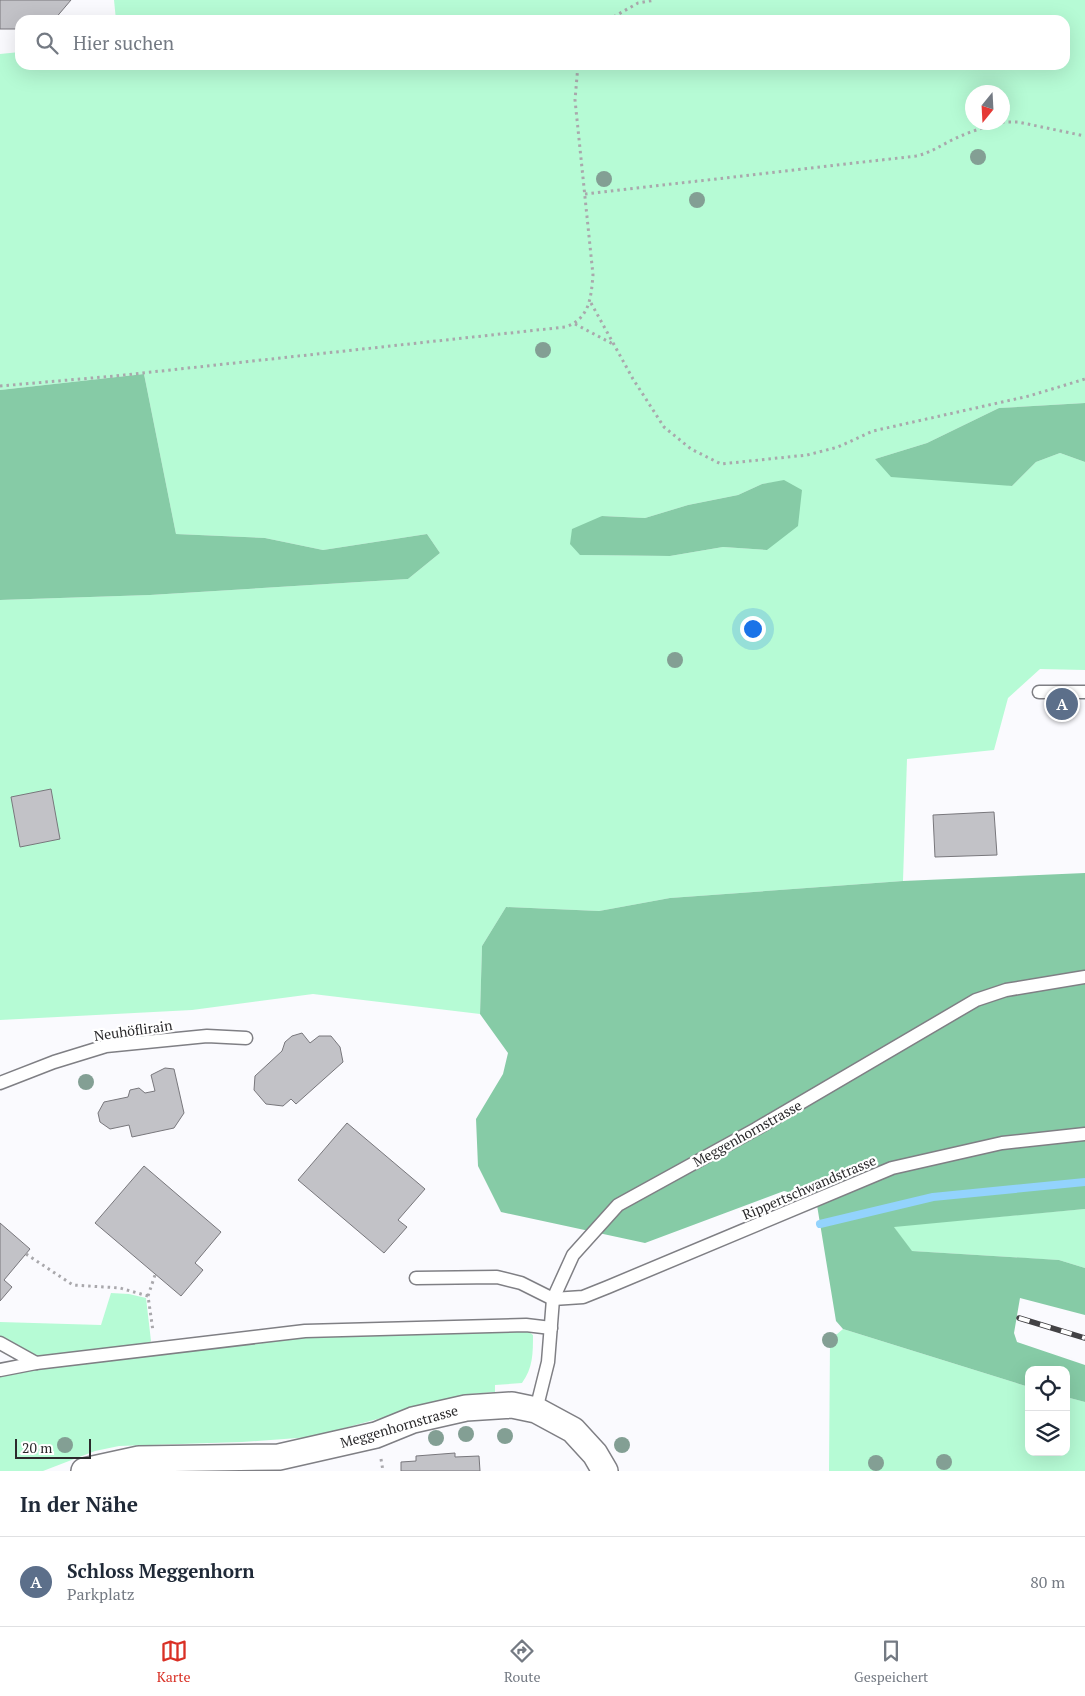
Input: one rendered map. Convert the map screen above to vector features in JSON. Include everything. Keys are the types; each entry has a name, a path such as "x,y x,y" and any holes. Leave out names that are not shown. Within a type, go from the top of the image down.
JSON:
{"street":[{"name":"Meggenhornstrasse","path":"84,1471 139,1459 280,1464 376,1435 413,1420 466,1408 512,1405 536,1410 573,1430 595,1454 605,1471"}],"lane":[{"path":"1039,692 1085,692"},
{"name":"Meggenhornstrasse","path":"536,1410 545,1381 554,1299 573,1255 618,1205 756,1129 976,1000 1006,990 1085,977"},
{"name":"Neuhöflirain","path":"0,1083 54,1062 106,1046 207,1036 246,1038"},
{"name":"Rippertschwandstrasse","path":"554,1299 583,1297 892,1168 1002,1143 1085,1134"},
{"path":"416,1278 497,1277 521,1283 554,1299"},
{"path":"0,1370 36,1363 305,1331 526,1324 551,1328"},
{"path":"0,1343 36,1363"}],"path":[{"path":"617,15 638,3 655,0"},
{"path":"578,70 575,100 593,275 591,303 664,427 702,456 714,462 727,465 817,453 838,447 873,431 1029,396 1085,379"},
{"path":"1010,122 1085,136"},
{"path":"585,194 916,156 929,153 952,140 977,130"},
{"path":"0,386 125,375 565,327 574,324 591,303"},
{"path":"574,324 614,344"},
{"path":"26,1254 73,1285 120,1288 148,1296"},
{"path":"155,1275 148,1296 155,1350"}],"green space":[{"path":"114,0 1085,0 1085,403 999,408 927,443 875,459 1012,486 1036,462 1060,453 1085,462 1085,670 1040,669 1008,698 994,750 907,759 903,881 670,898 599,911 506,907 482,946 480,1014 313,994 192,1010 0,1020 0,600 150,595 408,579 440,553 427,534 323,550 265,538 176,534 144,374 0,390 0,54 15,52 15,70 1070,70 1070,15 116,15","holes":["784,481 767,550 723,547 670,556 580,555 602,516 645,518 688,505 738,495 762,484"]},
{"path":"144,374 176,534 265,538 323,550 427,534 440,553 408,579 150,595 0,600 0,390"},
{"path":"1085,403 1085,462 1060,453 1036,462 1012,486 891,477 875,459 927,443 999,408"},
{"path":"784,480 802,490 798,526 767,550 723,547 670,556 580,555 570,544 572,529 602,516 645,518 688,505 738,495 762,484"},
{"path":"1085,873 1085,1209 894,1227 912,1251 1059,1260 1085,1268 1085,1315 1020,1298 1014,1333 1017,1342 1085,1365 1085,1402 1070,1398 1070,1366 1025,1366 1025,1386 843,1329 836,1321 816,1199 784,1191 645,1243 501,1212 478,1166 476,1119 503,1074 508,1053 480,1014 482,946 506,907 599,911 670,898 903,881"},
{"path":"1085,1209 1085,1268 1059,1260 911,1251 893,1226"},
{"path":"111,1293 129,1294 146,1298 151,1341 148,1345 40,1356 33,1355 0,1337 0,1322 101,1325"},
{"path":"843,1329 1025,1386 1025,1456 1070,1456 1070,1398 1085,1402 1085,1471 829,1471 830,1340"},
{"path":"526,1330 533,1335 533,1342 532,1360 526,1377 522,1383 495,1385 495,1392 470,1394 311,1437 242,1442 119,1446 95,1451 43,1471 0,1471 0,1376 72,1364 304,1337"}],"building":[{"path":"0,0 71,0 58,15 15,15 15,29 0,29"},
{"path":"51,789 60,839 20,847 11,797"},
{"path":"994,812 997,855 935,857 933,815"},
{"path":"302,1033 310,1043 319,1036 331,1036 340,1047 343,1062 296,1104 291,1099 283,1106 266,1104 254,1090 255,1076 282,1051 285,1042 292,1036"},
{"path":"165,1068 174,1069 184,1113 174,1128 132,1137 129,1125 110,1129 100,1122 98,1113 104,1102 128,1097 130,1090 139,1088 145,1093 155,1091 151,1075"},
{"path":"347,1123 425,1189 398,1220 407,1227 384,1253 298,1180"},
{"path":"144,1166 221,1232 195,1263 203,1270 181,1296 95,1223"},
{"path":"0,1223 30,1249 4,1280 12,1287 0,1301"},
{"path":"455,1453 455,1457 479,1456 480,1471 401,1471 401,1462 416,1461 416,1456"}],"waterway":[{"path":"820,1224 933,1197 1085,1182"}],"railway":[{"path":"1019,1318 1085,1338"}],"place":[{"name":"Schloss Meggenhorn","path":"1062,704"}]}
